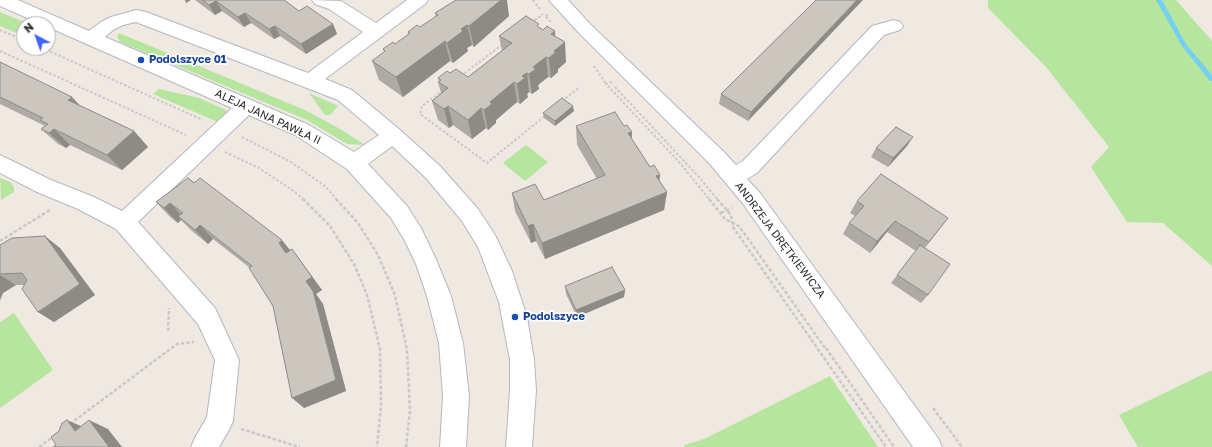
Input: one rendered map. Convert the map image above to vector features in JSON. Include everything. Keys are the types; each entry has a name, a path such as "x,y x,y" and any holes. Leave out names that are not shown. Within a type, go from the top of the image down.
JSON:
{"street":[{"name":"ALEJA JANA PAWŁA II","path":"2,0 246,106 318,139 354,164 383,192 398,212 421,249 439,296 451,343 456,396 453,447"},
{"path":"321,0 335,5 376,32"},
{"path":"310,81 419,0"},
{"name":"ANDRZEJA DRĘTKIEWICZA","path":"552,11 584,28 717,158 763,213 929,447"},
{"path":"91,39 107,26 117,21 136,16 146,18 310,81 345,95 393,135 433,172 470,215 487,242 500,271 515,318 522,360 523,390 519,447"},
{"path":"732,177 750,167 878,30 894,26"},
{"path":"124,222 246,106"},
{"path":"354,164 393,135"},
{"path":"0,163 44,186 86,202 124,222 207,316 227,360 220,421 204,447"}],"path":[{"path":"525,28 552,11 538,0"},
{"path":"0,30 16,37"},
{"path":"0,35 4,32"},
{"path":"458,78 507,42"},
{"path":"0,51 260,168 295,192 314,209 330,226 354,264 367,295 380,349 381,406 377,447"},
{"path":"56,54 269,150 310,174 338,199 373,245 387,274 402,323 408,364 410,404 406,447"},
{"path":"596,63 601,68"},
{"path":"608,77 618,91 699,177 731,215 732,227 886,447"},
{"path":"561,102 580,87"},
{"path":"446,88 422,106 420,114 487,163 549,112"},
{"path":"0,241 51,209"},
{"path":"168,331 169,303"},
{"path":"64,428 177,344 197,342"},
{"path":"220,421 300,447"},
{"path":"39,447 58,433"}],"green space":[{"path":"988,0 1176,0 1212,41 1212,266 1163,223 1127,222 1091,167 1109,147 1046,67 988,8"},
{"path":"0,12 16,19 16,33 0,26"},
{"path":"119,33 305,110 340,129 365,145 347,144 307,120 120,42 117,36"},
{"path":"159,89 199,98 224,109 226,111 226,115 220,123 153,94"},
{"path":"309,93 338,106 330,115 325,115"},
{"path":"526,145 548,162 525,181 503,163"},
{"path":"0,178 10,182 14,187 14,192 1,200"},
{"path":"14,313 53,370 0,408 0,322"},
{"path":"1212,370 1212,447 1138,447 1119,415"},
{"path":"830,376 878,447 684,447 685,445 704,439"}],"building":[{"path":"203,0 284,0 299,11 307,6 333,24 301,44 275,26 269,29 245,13 238,17 216,1 209,5"},
{"path":"456,0 501,0 469,26 467,25 461,29 463,31 447,43 445,41 396,77 372,61 385,51 383,49 393,42 395,44 410,33 408,32 417,25 420,27 438,15 435,13"},
{"path":"816,0 857,0 751,112 721,94"},
{"path":"526,16 539,24 537,26 543,30 547,26 555,31 551,34 565,42 554,51 556,52 549,58 546,57 533,67 536,69 529,74 527,73 522,76 525,78 517,84 514,82 490,102 492,104 484,110 481,108 468,120 448,106 444,109 432,101 448,88 438,82 441,80 438,78 447,71 450,73 456,69 468,77 512,43 499,36"},
{"path":"0,62 72,97 68,100 134,131 107,155 54,129 49,133 41,129 48,124 40,120 43,118 0,97"},
{"path":"562,98 573,106 555,121 543,113"},
{"path":"615,112 624,126 627,125 632,132 628,133 650,167 654,165 660,175 656,176 667,192 542,243 533,224 528,226 512,193 535,184 544,200 605,175 576,126"},
{"path":"896,127 913,137 893,158 876,148"},
{"path":"881,174 948,218 929,242 895,221 877,241 849,223 864,206 857,201"},
{"path":"188,178 194,183 200,178 282,240 279,243 286,253 292,249 312,277 306,281 313,291 336,380 292,398 273,306 249,268 252,266 200,225 195,230 178,216 183,213 170,203 164,208 156,202"},
{"path":"45,236 80,284 38,312 22,289 27,280 22,273 0,274 0,245 12,238"},
{"path":"920,245 950,264 928,295 897,275"},
{"path":"612,267 625,290 576,310 565,286"},
{"path":"67,420 75,431 89,420 109,447 53,447 56,445 51,437 59,431 62,423"}],"waterway":[{"path":"1159,0 1184,45 1212,79"}],"place":[{"name":"Podolszyce 01","path":"141,60"},
{"name":"Podolszyce","path":"515,317"}]}
